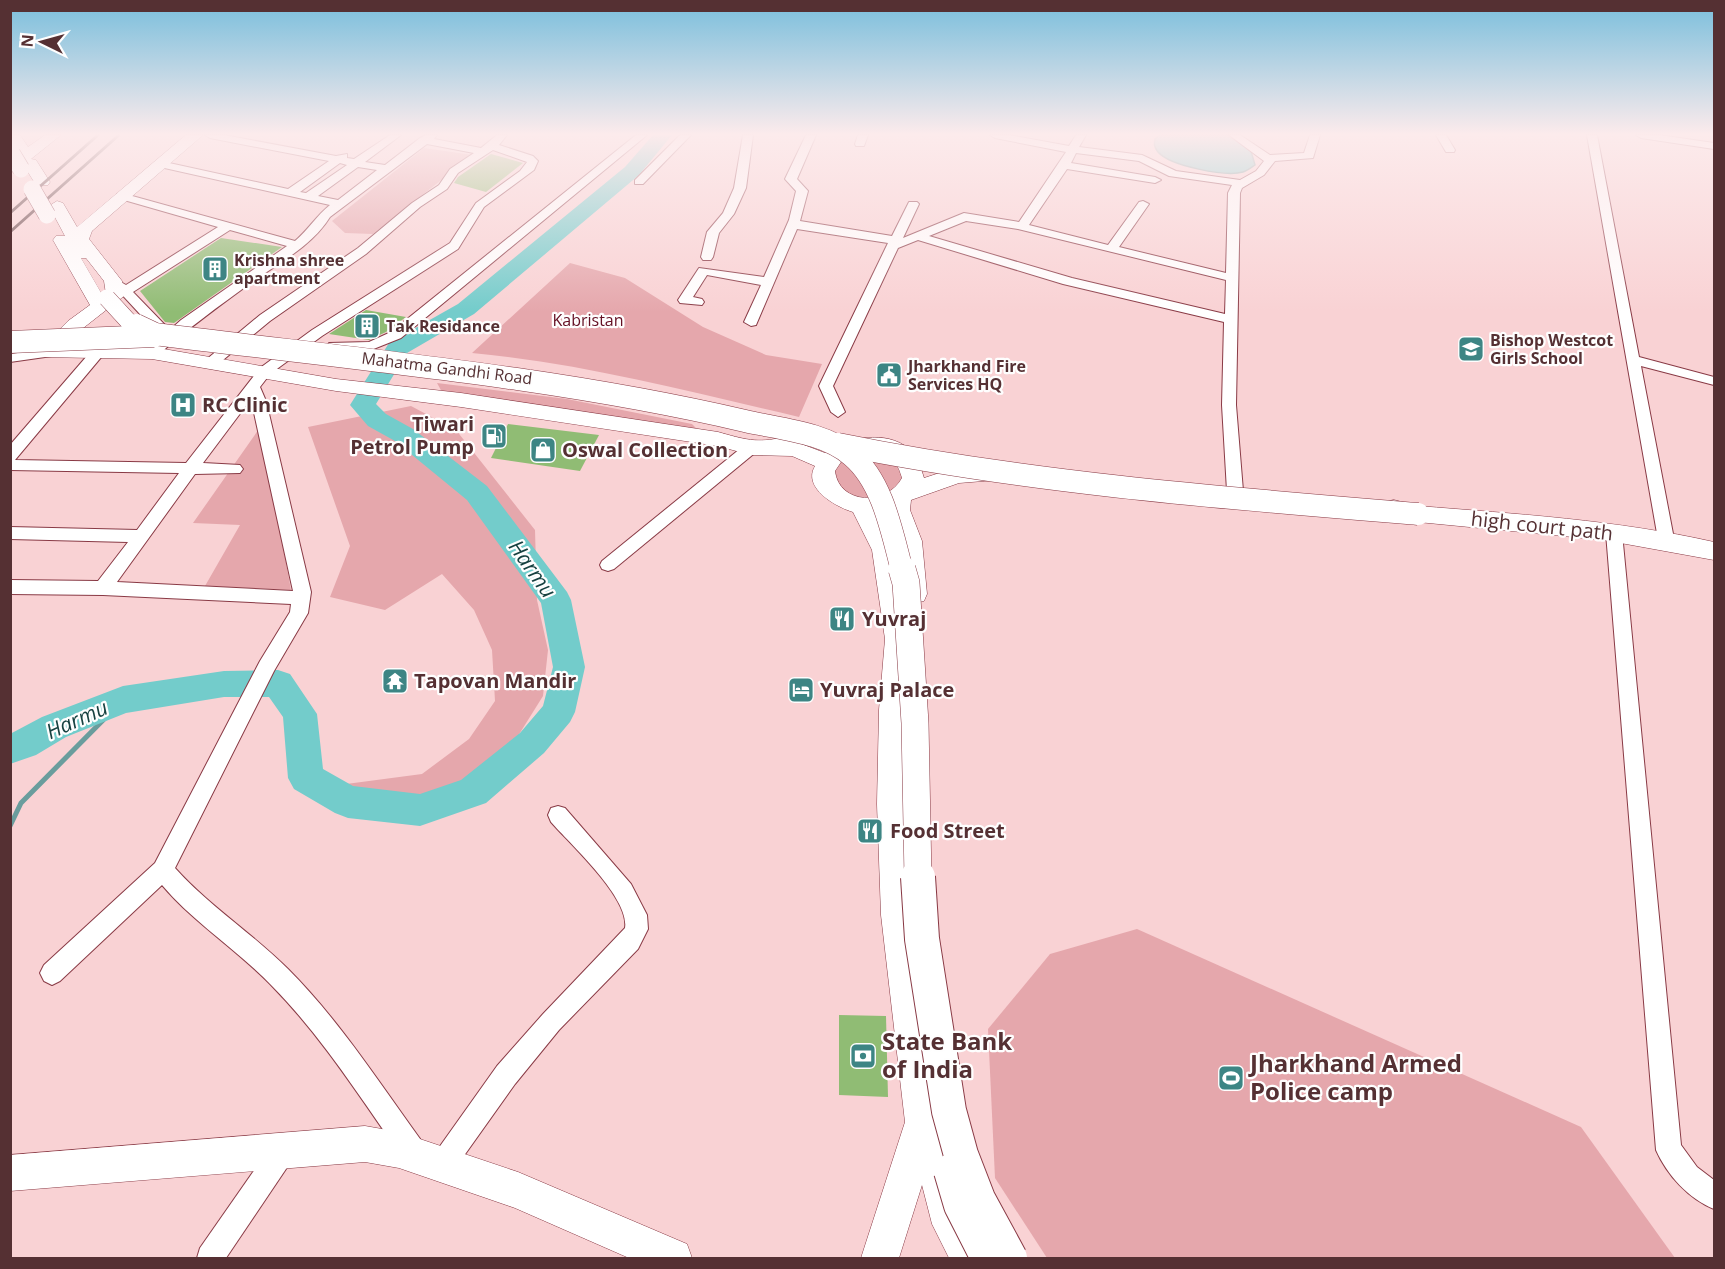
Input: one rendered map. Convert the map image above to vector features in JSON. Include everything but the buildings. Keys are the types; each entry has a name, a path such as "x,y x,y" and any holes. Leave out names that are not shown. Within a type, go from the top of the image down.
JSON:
{"main road":[{"path":"43,194 129,322 155,334 583,388 697,410 829,452 853,456 873,484 885,507 906,583 915,723 916,851 929,988 949,1111 961,1155 978,1199 1010,1258"},
{"path":"47,353 75,325 115,296 111,294 80,239 84,229 121,196"},
{"path":"111,294 110,319 126,330 147,339 320,357 601,395 672,410 810,445 830,453 845,465 870,500 888,547 895,573 901,613 903,674 902,771 905,883 922,1040 933,1115 961,1206 988,1258"},
{"name":"Mahatma Gandhi Road","path":"10,342 146,335 270,344 655,409 761,436 797,449 829,452"},
{"name":"Mahatma Gandhi Road","path":"10,349 123,344 256,353 437,371 667,400 840,440 889,448"},
{"path":"47,353 152,353 336,385 461,400 718,438 751,448 797,449"},
{"path":"829,452 858,445 889,448 923,457 1023,471 1379,504 1418,514"},
{"path":"889,448 910,463 913,478 903,495 899,510 910,542 915,590 924,733 928,875 939,975 962,1107 986,1195 1024,1258"},
{"path":"829,452 823,476 828,490 842,501 862,506 882,505 958,475 972,473 1383,519 1418,514"},
{"path":"829,452 1014,476 1418,514"},
{"path":"862,506 884,550 898,639 893,710 892,781 897,915 923,1122 951,1224 969,1258"},
{"name":"high court path","path":"1418,514 1666,539 1714,551"},
{"path":"880,1258 923,1122"},
{"path":"23,1172 365,1144 399,1150 518,1191 673,1258"}],"street":[{"path":"295,194 340,204"},
{"path":"308,197 312,194"},
{"path":"152,353 186,323 309,236 325,215 353,194"},
{"path":"212,362 271,314 362,251 432,194"},
{"path":"103,588 191,467 265,371 302,344 454,246 460,241 468,221 478,207 494,194"},
{"path":"302,344 358,347 386,342 569,194"},
{"path":"707,256 713,232 728,214 737,194"},
{"path":"751,322 794,221 801,194"},
{"path":"1020,226 1025,223 1045,194"},
{"path":"1234,194 1229,405 1235,491"},
{"path":"1601,194 1666,539"},
{"path":"121,196 297,245"},
{"path":"838,412 826,386 912,204"},
{"path":"1111,250 1143,204"},
{"path":"794,221 801,226 894,243 970,216 1232,278"},
{"path":"152,353 158,325 111,294 228,226"},
{"path":"917,236 1068,280 1232,320"},
{"path":"697,302 685,300 703,271 768,282"},
{"path":"10,456 98,352"},
{"path":"10,358 47,353"},
{"path":"1634,360 1714,381"},
{"path":"52,974 163,870 267,666 299,613 302,592 259,401 252,386"},
{"path":"608,565 751,448"},
{"path":"10,465 235,469"},
{"path":"10,533 141,536"},
{"path":"1614,533 1669,1150 1688,1176 1714,1196"},
{"path":"10,587 103,588 302,598"},
{"path":"163,870 175,886 254,952 300,999 430,1161 551,1022 630,941 637,928 636,915 630,903 602,865 558,815"},
{"path":"210,1258 284,1149"}],"green space":[{"path":"366,194 423,194 373,234 345,233 332,221"},
{"name":"Kabristan","path":"570,263 625,278 703,327 766,355 822,364 799,417 596,371 472,353"},
{"path":"437,383 567,399 692,424 698,430 442,392"},
{"path":"411,406 456,430 535,530 537,600 548,650 543,696 518,736 478,777 432,796 394,802 353,799 331,786 422,774 469,739 495,701 492,650 474,610 442,574 385,610 330,597 350,546 308,427"},
{"path":"261,426 291,590 205,586 240,525 193,523"},
{"path":"871,448 905,472 898,489 860,497 837,486 833,468 836,462"},
{"name":"Jharkhand Armed Police camp","path":"1137,929 1581,1127 1675,1258 1047,1258 995,1178 988,1029 1050,954"}],"waterway":[{"name":"Harmu","path":"10,749 24,745 54,727 123,700 224,684 278,683 300,714 306,778 348,802 420,810 473,792 532,743 558,712 569,667 556,600 477,493 404,435 377,420 363,405 398,348 466,309 604,194"},
{"path":"10,826 21,803 123,700"}],"railway":[{"path":"10,213 31,194"},
{"path":"10,232 52,194"}],"place":[{"name":"Krishna shree apartment","path":"215,269"},
{"name":"Tak Residance","path":"367,326"},
{"name":"Bishop Westcot Girls School","path":"1471,349"},
{"name":"Jharkhand Fire Services HQ","path":"889,375"},
{"name":"RC Clinic","path":"183,405"},
{"name":"Tiwari Petrol Pump","path":"494,436"},
{"name":"Oswal Collection","path":"543,450"},
{"name":"Yuvraj","path":"842,619"},
{"name":"Tapovan Mandir","path":"395,681"},
{"name":"Yuvraj Palace","path":"801,690"},
{"name":"Food Street","path":"870,831"},
{"name":"State Bank of India","path":"863,1056"},
{"name":"Jharkhand Armed Police camp","path":"1231,1078"}]}
